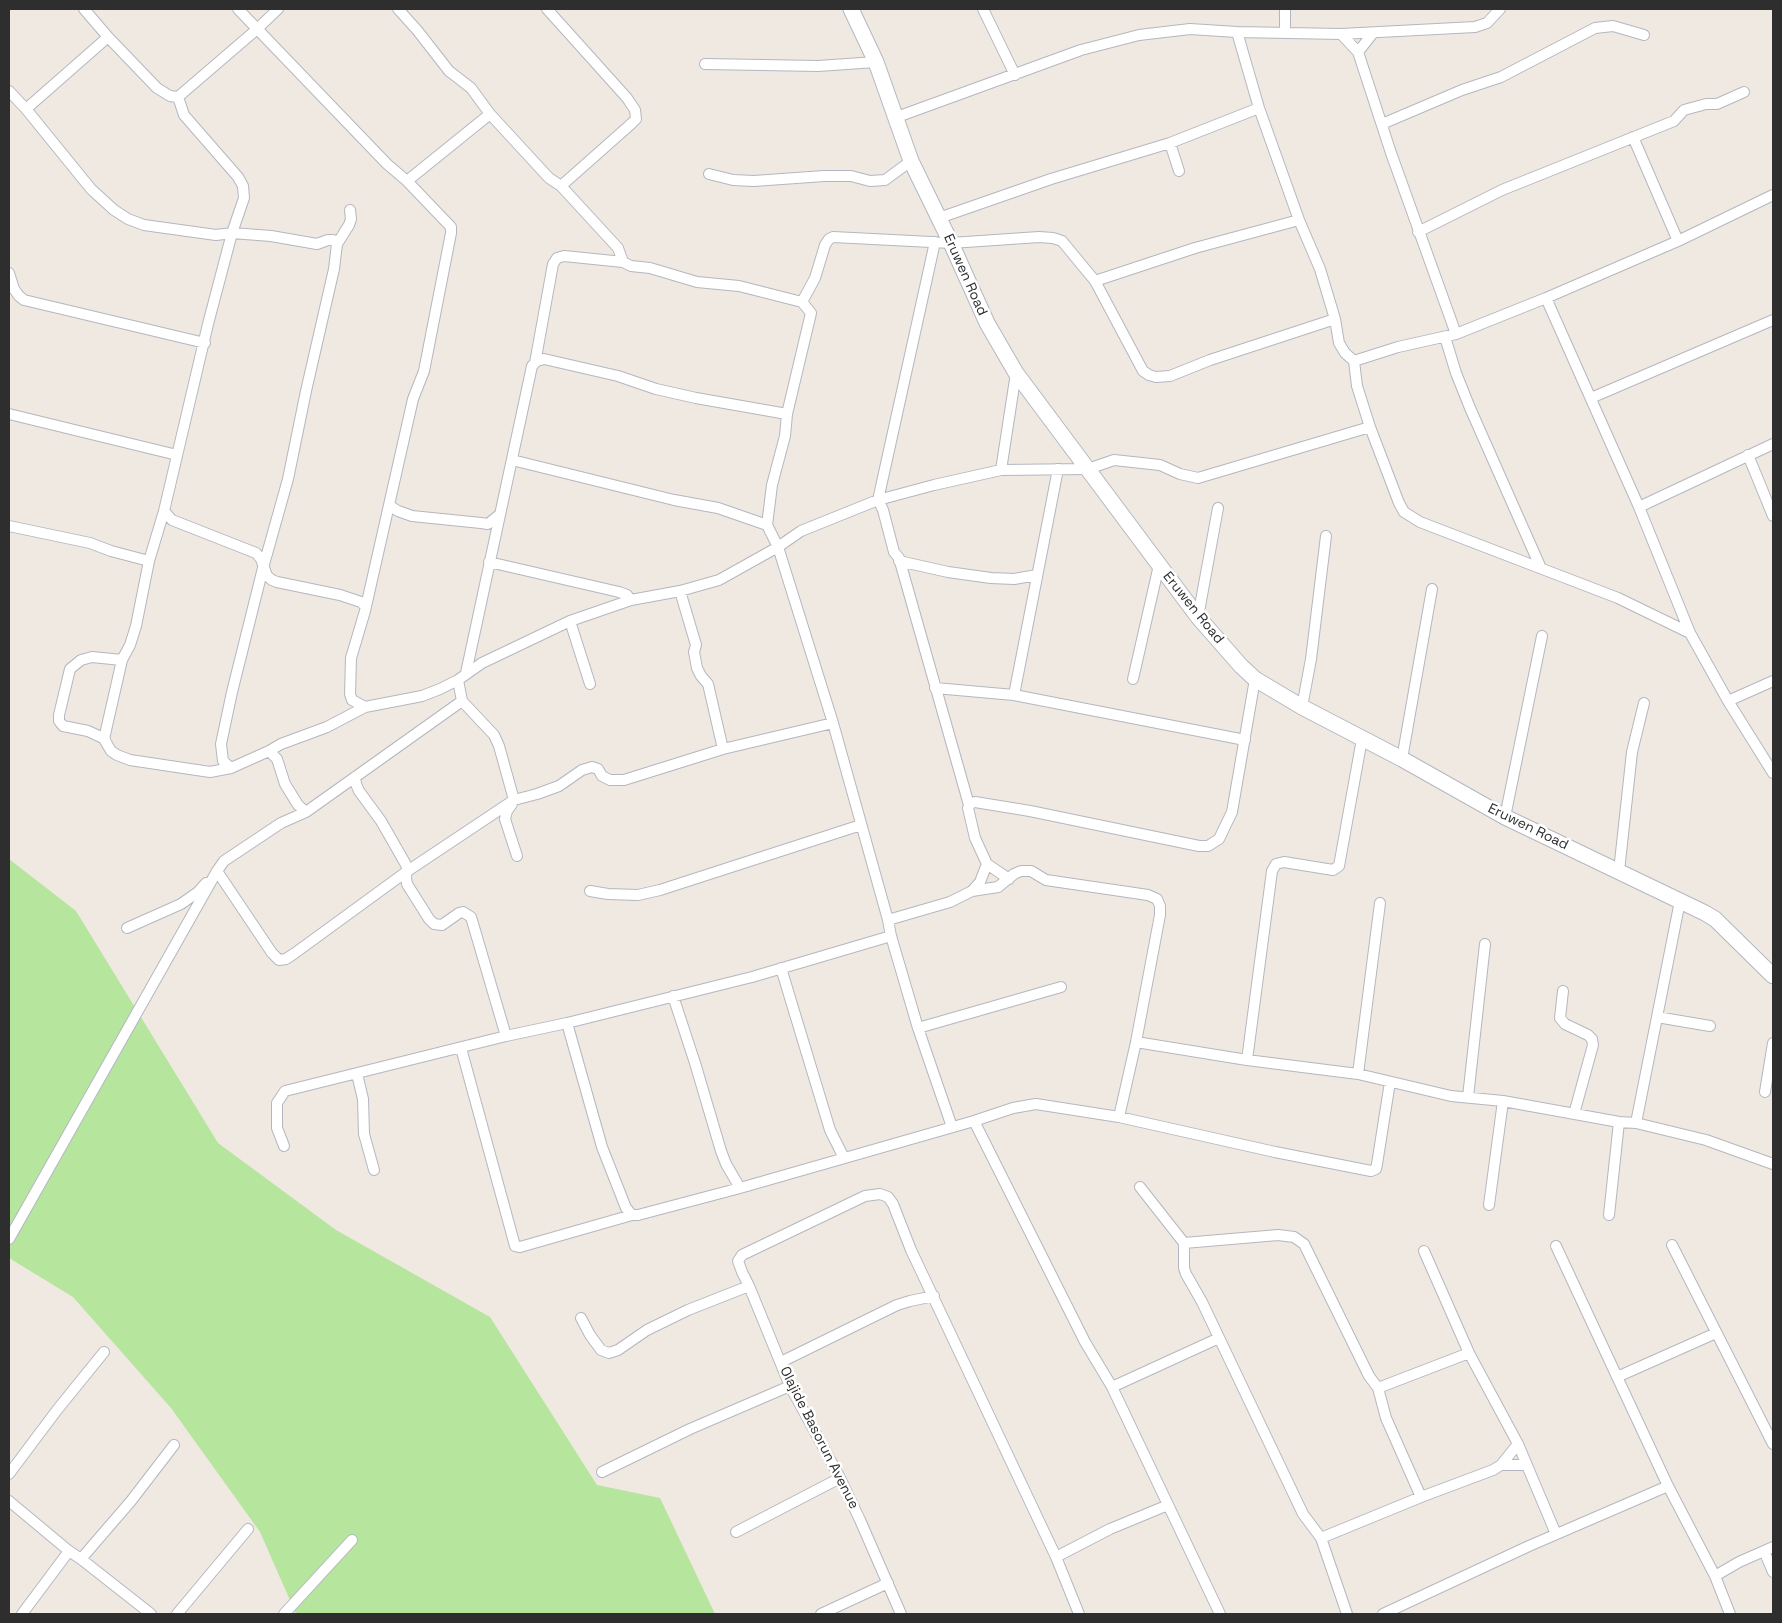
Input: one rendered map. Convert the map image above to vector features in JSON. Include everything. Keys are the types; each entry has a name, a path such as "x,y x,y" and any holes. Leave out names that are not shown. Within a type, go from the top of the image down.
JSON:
{"street":[{"path":"84,9 157,88 170,96 178,97 278,9"},
{"path":"238,9 256,30 451,227 424,371 413,399 390,506 352,658 349,689 352,700 365,707"},
{"path":"398,9 444,64 471,88 490,114 548,178 561,186 618,248 624,262"},
{"path":"547,9 627,98 635,110 636,119 561,186"},
{"name":"Eruwen Road","path":"851,9 876,62 911,161 951,242 987,324 1016,373 1198,617 1255,679 1302,707 1402,759 1505,817 1680,900 1715,919 1773,976"},
{"path":"983,9 1015,75"},
{"path":"1284,32 1285,9"},
{"path":"897,117 1081,50 1139,35 1190,29 1341,34 1475,27 1487,23 1500,9"},
{"path":"1382,124 1462,90 1501,76 1596,28 1613,26 1644,35"},
{"path":"1237,32 1259,108 1299,220 1320,269 1336,320 1339,343 1345,353 1354,361 1357,386 1370,427 1404,512 1420,522 1540,566 1618,598 1690,633"},
{"path":"1358,52 1373,33"},
{"path":"1341,34 1358,52 1418,232 1456,334"},
{"path":"26,109 108,37"},
{"path":"705,64 818,66 876,62"},
{"path":"9,92 26,109 91,189 114,210 128,219 144,225 207,234 232,233 271,236 317,244 333,240 337,244"},
{"path":"1418,232 1502,190 1674,121 1684,110 1706,104 1717,104 1744,92"},
{"path":"178,97 184,115 238,176 243,186 244,198 232,233 164,512 149,561 136,626 130,645 122,660 105,739 111,752 130,760 210,772 231,768 281,744 326,727 365,707 422,696 458,680 482,663 570,621 631,600 680,591 720,580 778,547 801,531 878,500 1000,470 1088,468 1114,460 1160,465 1180,474 1198,478 1370,427"},
{"path":"939,218 1051,179 1170,143 1259,108"},
{"path":"406,181 490,114"},
{"path":"1633,137 1678,241"},
{"path":"1170,143 1179,170"},
{"path":"708,174 733,180 754,181 851,176 870,181 885,180 911,161"},
{"path":"1354,361 1398,347 1456,334 1546,298 1678,241 1773,195"},
{"path":"231,768 223,761 221,744 232,692 263,568 288,479 334,269 337,244 349,225 351,219 350,210"},
{"path":"1095,281 1195,248 1299,220"},
{"path":"802,302 814,278 825,245 833,237 951,242 1039,237 1062,241 1095,281 1143,370 1149,375 1156,377 1170,376 1210,360 1336,320"},
{"path":"935,242 878,500 883,510 894,552 899,558 969,805 968,808 975,838 987,864 1009,879"},
{"path":"466,673 532,366 535,363 553,264 557,258 564,256 624,262 631,266 650,268 697,282 739,286 802,302 811,313 787,414 785,436 772,484 767,524 778,547 833,723 918,1028 952,1127"},
{"path":"9,273 14,289 24,300 205,343"},
{"path":"1546,298 1639,507 1690,633 1728,701 1773,773"},
{"path":"1591,398 1773,320"},
{"path":"1445,337 1456,373 1470,408 1540,566"},
{"path":"535,363 544,359 618,376 656,389 787,414"},
{"path":"1000,470 1016,373"},
{"path":"9,414 177,455"},
{"path":"1639,507 1773,444"},
{"path":"1748,455 1773,516"},
{"path":"512,460 674,500 718,508 767,524"},
{"path":"1014,695 1058,469"},
{"path":"390,506 412,516 481,524 488,524 499,515"},
{"path":"1198,617 1218,508"},
{"path":"164,512 172,520 256,553 261,559 267,576 277,582 340,595 361,602 365,606"},
{"path":"158,530 172,520"},
{"path":"9,526 90,543 111,552 149,561"},
{"path":"1302,707 1311,659 1326,536"},
{"path":"899,561 948,572 991,578 1014,579 1037,575"},
{"path":"489,562 619,592 627,595 631,600"},
{"path":"1133,680 1159,565"},
{"path":"1402,759 1432,589"},
{"path":"680,591 696,645 694,652 697,668 708,684 723,749"},
{"path":"570,621 590,684"},
{"path":"1505,817 1542,636"},
{"path":"105,739 88,731 63,726 59,720 59,715 70,669 81,660 92,657 122,660"},
{"path":"969,805 975,802 1030,811 1199,846 1208,846 1219,839 1232,812 1255,679"},
{"path":"458,680 462,701 494,735 499,746 514,800 507,811 505,819 517,856"},
{"path":"1728,701 1773,681"},
{"path":"936,688 1014,695 1245,740"},
{"path":"9,1238 224,861 281,823 306,812 462,701"},
{"path":"1619,871 1632,752 1644,703"},
{"path":"218,872 272,953 278,960 286,959 406,872 514,800 559,786 582,770 592,767 598,769 602,776 610,780 624,780 723,749 833,723"},
{"path":"1246,1060 1272,872 1276,864 1284,862 1333,870 1339,866 1362,739"},
{"path":"269,751 276,759 286,784 298,805 306,812"},
{"path":"355,777 359,790 381,821 405,863 407,867 407,884 429,919 434,924 442,925 459,912 463,912 471,917 506,1036"},
{"path":"590,891 638,895 653,892 861,825"},
{"path":"972,891 980,882 987,864"},
{"path":"888,920 950,902 972,891 998,887 1022,871 1031,871 1046,880 1148,895 1157,899 1160,906 1160,915 1136,1042 1119,1117"},
{"path":"127,928 180,904 198,892 218,872"},
{"path":"1636,1123 1680,900"},
{"path":"1358,1074 1380,903"},
{"path":"284,1146 277,1128 277,1103 285,1091 673,996 781,968 891,936"},
{"path":"1468,1097 1485,944"},
{"path":"781,968 830,1130 844,1158"},
{"path":"918,1028 1061,987"},
{"path":"1563,991 1560,1018 1565,1024 1588,1035 1592,1039 1593,1045 1574,1114"},
{"path":"673,996 721,1151 740,1188"},
{"path":"1657,1017 1710,1026"},
{"path":"567,1023 602,1146 626,1208 632,1215"},
{"path":"1136,1042 1246,1060 1358,1074 1451,1096 1504,1101 1619,1122 1636,1123 1706,1140 1773,1164"},
{"path":"1765,1092 1773,1043"},
{"path":"461,1048 515,1246 740,1188 974,1121 1013,1108 1036,1104 1119,1117 1275,1152 1371,1171 1376,1169 1390,1082"},
{"path":"357,1074 364,1098 364,1134 374,1170"},
{"path":"1489,1205 1504,1101"},
{"path":"974,1121 1085,1342 1112,1387 1220,1614"},
{"path":"1609,1215 1619,1122"},
{"path":"1140,1187 1184,1243 1184,1268 1186,1274 1202,1302 1303,1514 1321,1538 1347,1614"},
{"name":"Olajide Basorun Avenue","path":"901,1614 840,1478 790,1386 738,1261 742,1256 865,1196 880,1194 888,1197 893,1204 911,1250 934,1296"},
{"path":"1184,1243 1278,1235 1294,1236 1304,1244 1369,1376 1378,1388 1386,1418 1421,1497"},
{"path":"1672,1244 1716,1333 1769,1426 1773,1444"},
{"path":"1556,1246 1668,1486 1715,1576 1730,1614"},
{"path":"1424,1251 1470,1353 1518,1444 1556,1534"},
{"path":"581,1318 600,1350 609,1353 618,1350 647,1330 680,1314 749,1286"},
{"path":"781,1362 897,1305 910,1300 934,1296 1056,1557 1079,1614"},
{"path":"1617,1377 1716,1333"},
{"path":"1112,1387 1219,1338"},
{"path":"9,1474 104,1352"},
{"path":"1378,1388 1470,1353"},
{"path":"602,1472 690,1429 790,1386"},
{"path":"1321,1538 1493,1470 1501,1465 1518,1444"},
{"path":"81,1558 131,1501 174,1445"},
{"path":"1501,1465 1527,1465"},
{"path":"736,1532 840,1478"},
{"path":"1383,1614 1556,1534 1668,1486"},
{"path":"9,1501 69,1551 81,1558 151,1614"},
{"path":"1056,1557 1110,1529 1168,1506"},
{"path":"177,1614 248,1528"},
{"path":"284,1614 352,1540"},
{"path":"1715,1576 1739,1562 1768,1549 1773,1572"},
{"path":"22,1614 69,1551"},
{"path":"821,1614 888,1583"}],"green space":[{"path":"9,859 76,911 218,1143 336,1230 490,1317 597,1485 660,1498 715,1614 296,1614 260,1532 171,1408 73,1297 9,1258"}]}
